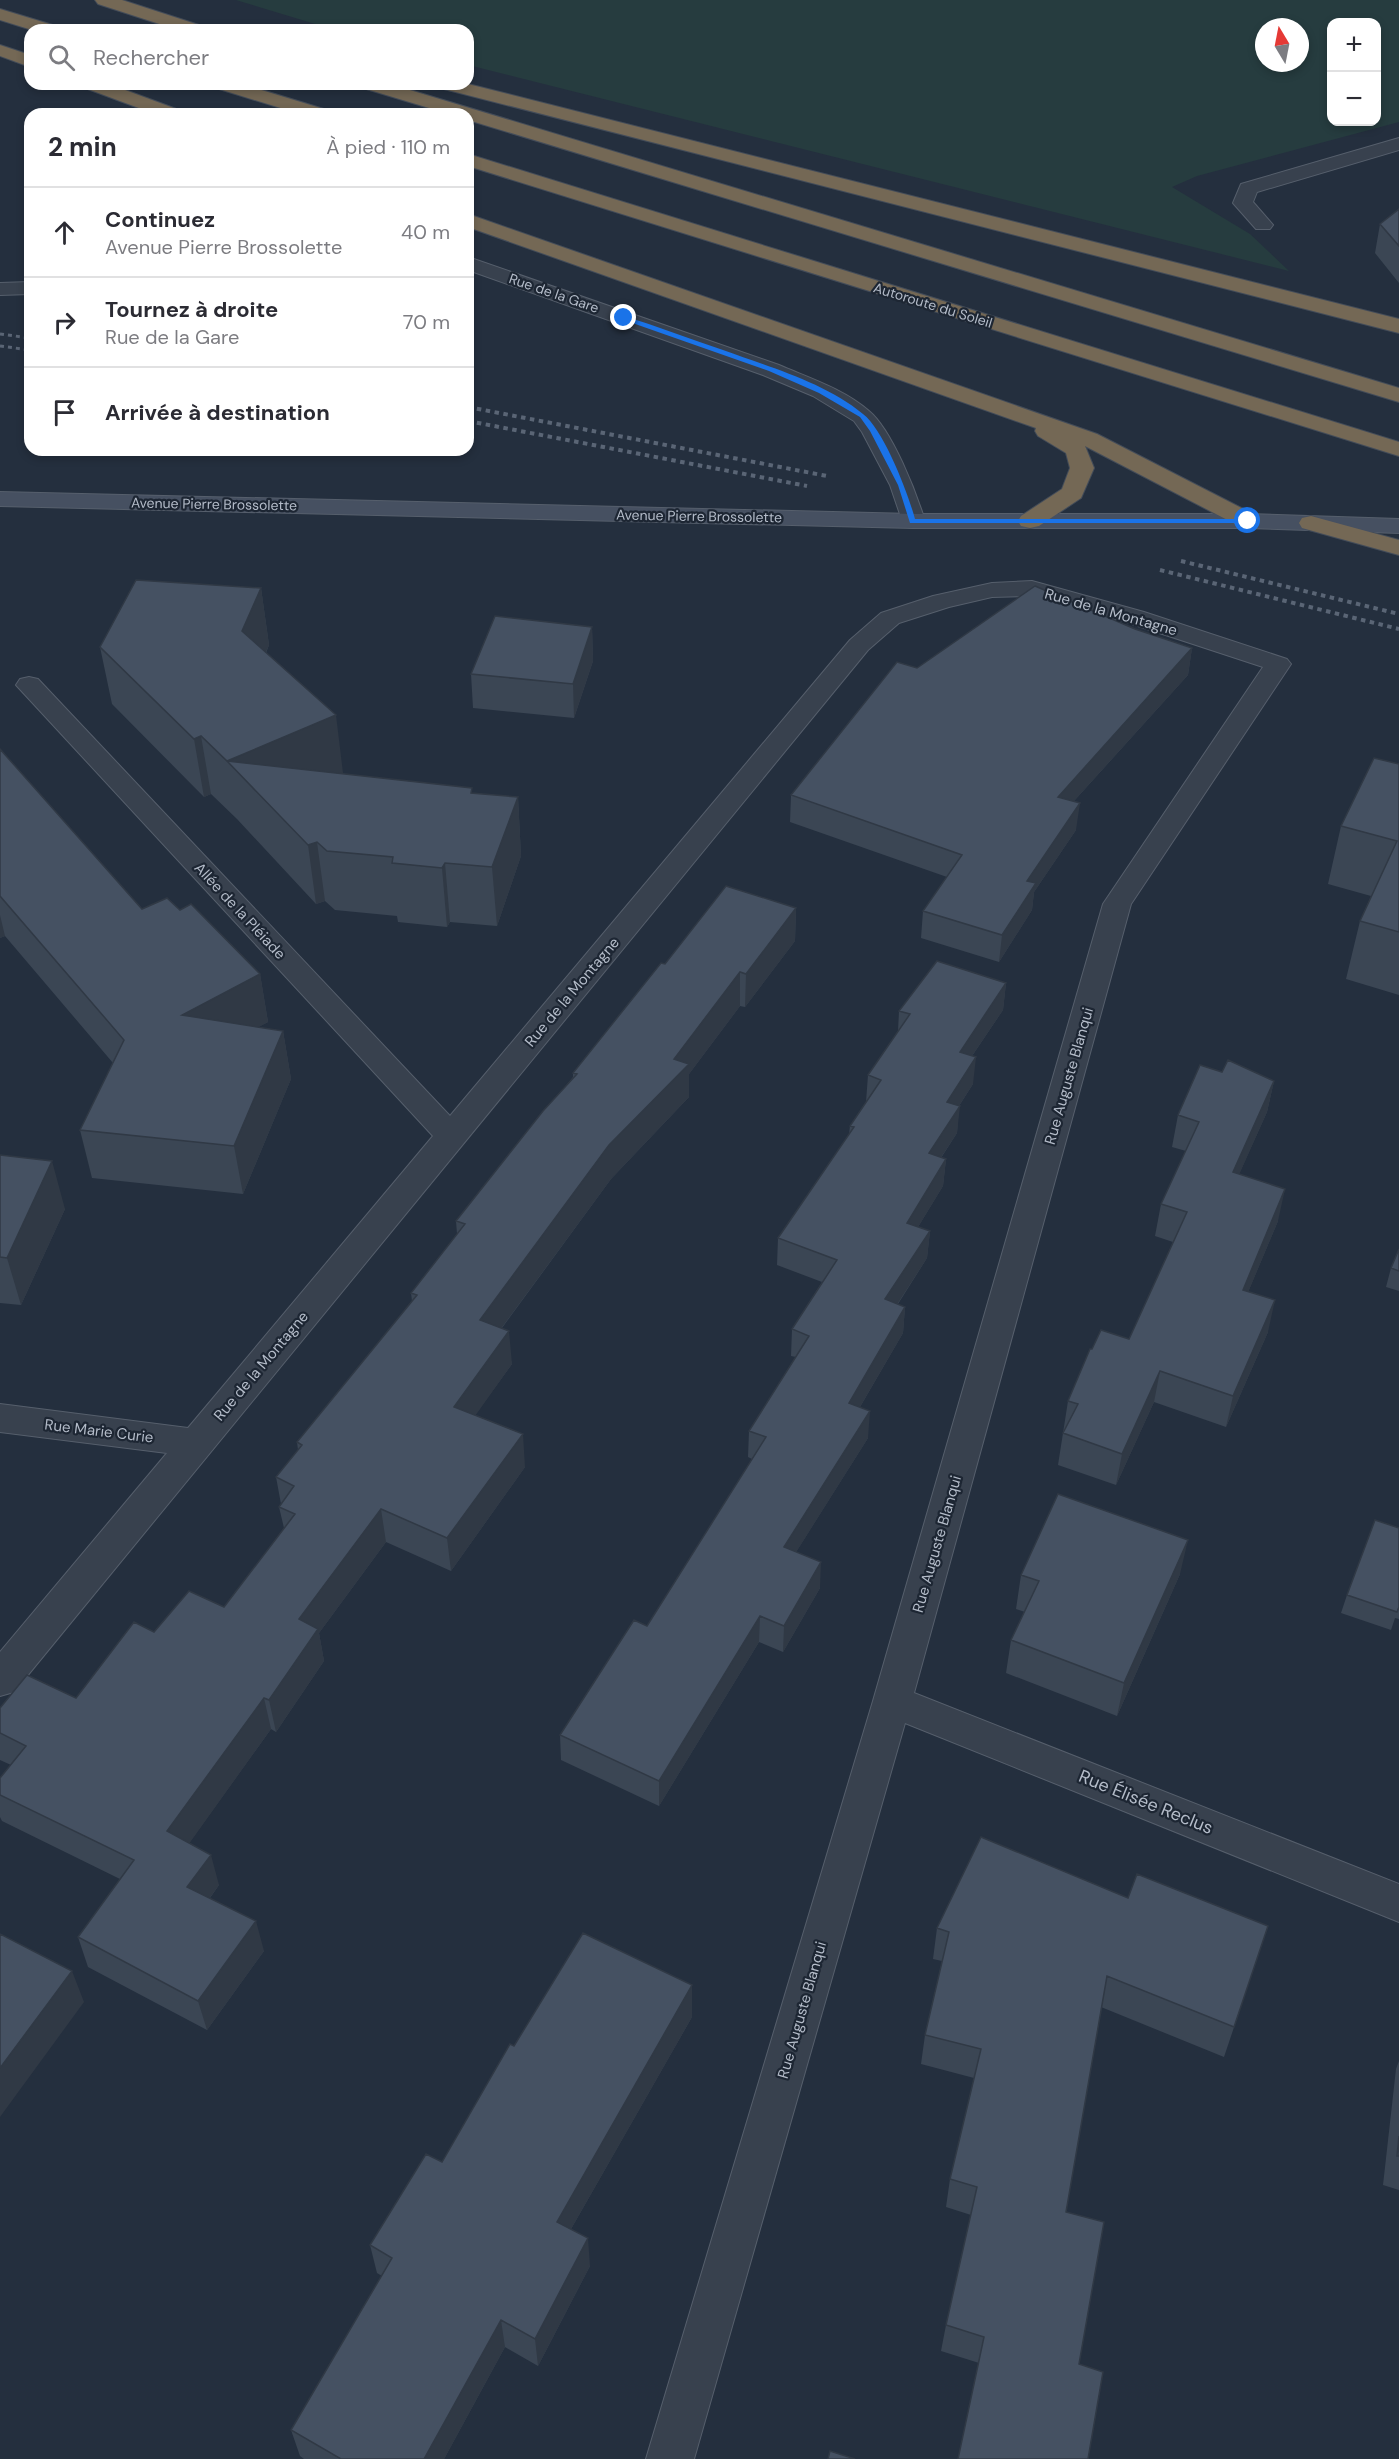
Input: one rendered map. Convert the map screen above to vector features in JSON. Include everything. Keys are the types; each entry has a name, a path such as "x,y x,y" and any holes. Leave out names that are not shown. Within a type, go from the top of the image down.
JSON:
{"highway":[{"path":"104,0 178,24"},
{"path":"0,14 31,24"},
{"path":"0,50 24,59"},
{"path":"108,90 156,108"},
{"path":"243,90 301,108"},
{"path":"390,90 449,108"},
{"path":"471,90 1399,326"},
{"path":"474,115 1399,395"},
{"name":"Autoroute du Soleil","path":"474,162 1399,449"},
{"path":"474,222 1089,439 1248,521"},
{"path":"1022,416 1076,450 1082,468 1073,493 1030,521"},
{"path":"1311,523 1399,548"}],"main road":[{"name":"Avenue Pierre Brossolette","path":"0,499 912,521 1248,521 1399,526"}],"street":[{"path":"1263,225 1242,203 1248,188 1399,144"},
{"name":"Rue de la Gare","path":"474,265 771,370 821,392 862,416 873,431 902,485 912,521"},
{"path":"0,289 24,288"},
{"name":"Rue de la Montagne","path":"0,1680 859,645 890,618 942,601 992,590 1032,588 1135,617 1278,664"},
{"name":"Rue Auguste Blanqui","path":"670,2459 892,1701 1117,904 1278,664"},
{"name":"Allée de la Pléiade","path":"28,685 452,1137"},
{"name":"Rue Marie Curie","path":"0,1418 197,1443"},
{"name":"Rue Élisée Reclus","path":"892,1701 1399,1903"}],"green space":[{"path":"236,0 1399,0 1399,122 1197,176 1172,187 1250,234 1289,271 474,67 474,24 315,24"}],"building":[{"path":"1399,209 1399,246 1380,224"},
{"path":"136,580 261,588 242,631 336,715 227,761 201,736 194,739 100,647"},
{"path":"1035,586 1135,629 1192,648 1058,797 1080,803 1027,881 1036,883 1002,935 923,911 962,855 791,795 897,662 917,668"},
{"path":"495,616 592,627 573,684 471,674"},
{"path":"0,749 142,909 167,898 180,910 191,904 260,974 182,1015 283,1031 234,1146 80,1130 124,1040 0,896"},
{"path":"1374,758 1399,764 1399,932 1360,921 1397,841 1341,826"},
{"path":"227,761 472,788 471,793 518,797 492,867 445,863 442,868 392,863 393,857 327,851 317,842 308,845"},
{"path":"726,886 796,908 746,974 740,972 674,1059 689,1064 609,1145 480,1320 509,1331 454,1407 523,1434 447,1538 381,1509 299,1619 318,1629 269,1700 264,1698 167,1831 211,1855 187,1887 256,1921 198,2001 78,1937 134,1860 0,1795 0,1778 26,1746 0,1733 0,1708 27,1675 76,1698 134,1622 154,1632 189,1591 224,1607 295,1514 279,1507 294,1486 276,1477 302,1445 297,1442 417,1295 411,1293 465,1224 456,1221 543,1111 577,1074 573,1073 661,963 665,964"},
{"path":"937,961 1006,983 960,1052 976,1057 947,1102 960,1106 929,1153 946,1159 907,1223 930,1231 885,1299 905,1307 849,1403 870,1411 784,1547 821,1562 784,1626 760,1616 659,1781 560,1735 634,1620 647,1626 766,1437 749,1431 809,1336 792,1329 837,1260 778,1238 854,1127 850,1126 881,1080 868,1075 910,1014 899,1011"},
{"path":"1228,1060 1274,1081 1233,1172 1285,1189 1243,1290 1275,1300 1233,1396 1160,1371 1122,1454 1063,1433 1078,1404 1068,1401 1090,1349 1101,1330 1129,1339 1187,1212 1161,1204 1199,1122 1178,1115 1200,1065 1222,1072"},
{"path":"0,1155 52,1161 7,1258 0,1257"},
{"path":"1399,1249 1399,1271 1391,1268"},
{"path":"1058,1494 1188,1540 1124,1683 1011,1640 1039,1581 1021,1575"},
{"path":"1375,1520 1399,1528 1399,1607 1397,1612 1347,1595"},
{"path":"981,1837 1128,1898 1137,1874 1268,1926 1234,2027 1107,1976 1066,2212 1104,2222 1079,2364 1103,2372 1088,2459 958,2459 984,2337 946,2325 977,2187 950,2179 981,2049 925,2035 949,1932 937,1928"},
{"path":"583,1933 692,1985 557,2222 588,2238 535,2339 501,2320 424,2459 341,2459 291,2430 392,2258 370,2245 426,2154 442,2162 510,2044 514,2046"},
{"path":"0,1934 72,1971 0,2068"},
{"path":"830,2451 855,2459 828,2459"}],"railway":[{"path":"0,334 24,337"},
{"path":"0,346 24,349"},
{"path":"474,408 827,476"},
{"path":"474,422 807,486"},
{"path":"1181,561 1399,614"},
{"path":"1160,570 1399,629"}],"route":[{"path":"624,318 771,370 821,392 862,416 873,431 902,485 912,521 1248,521"}]}
